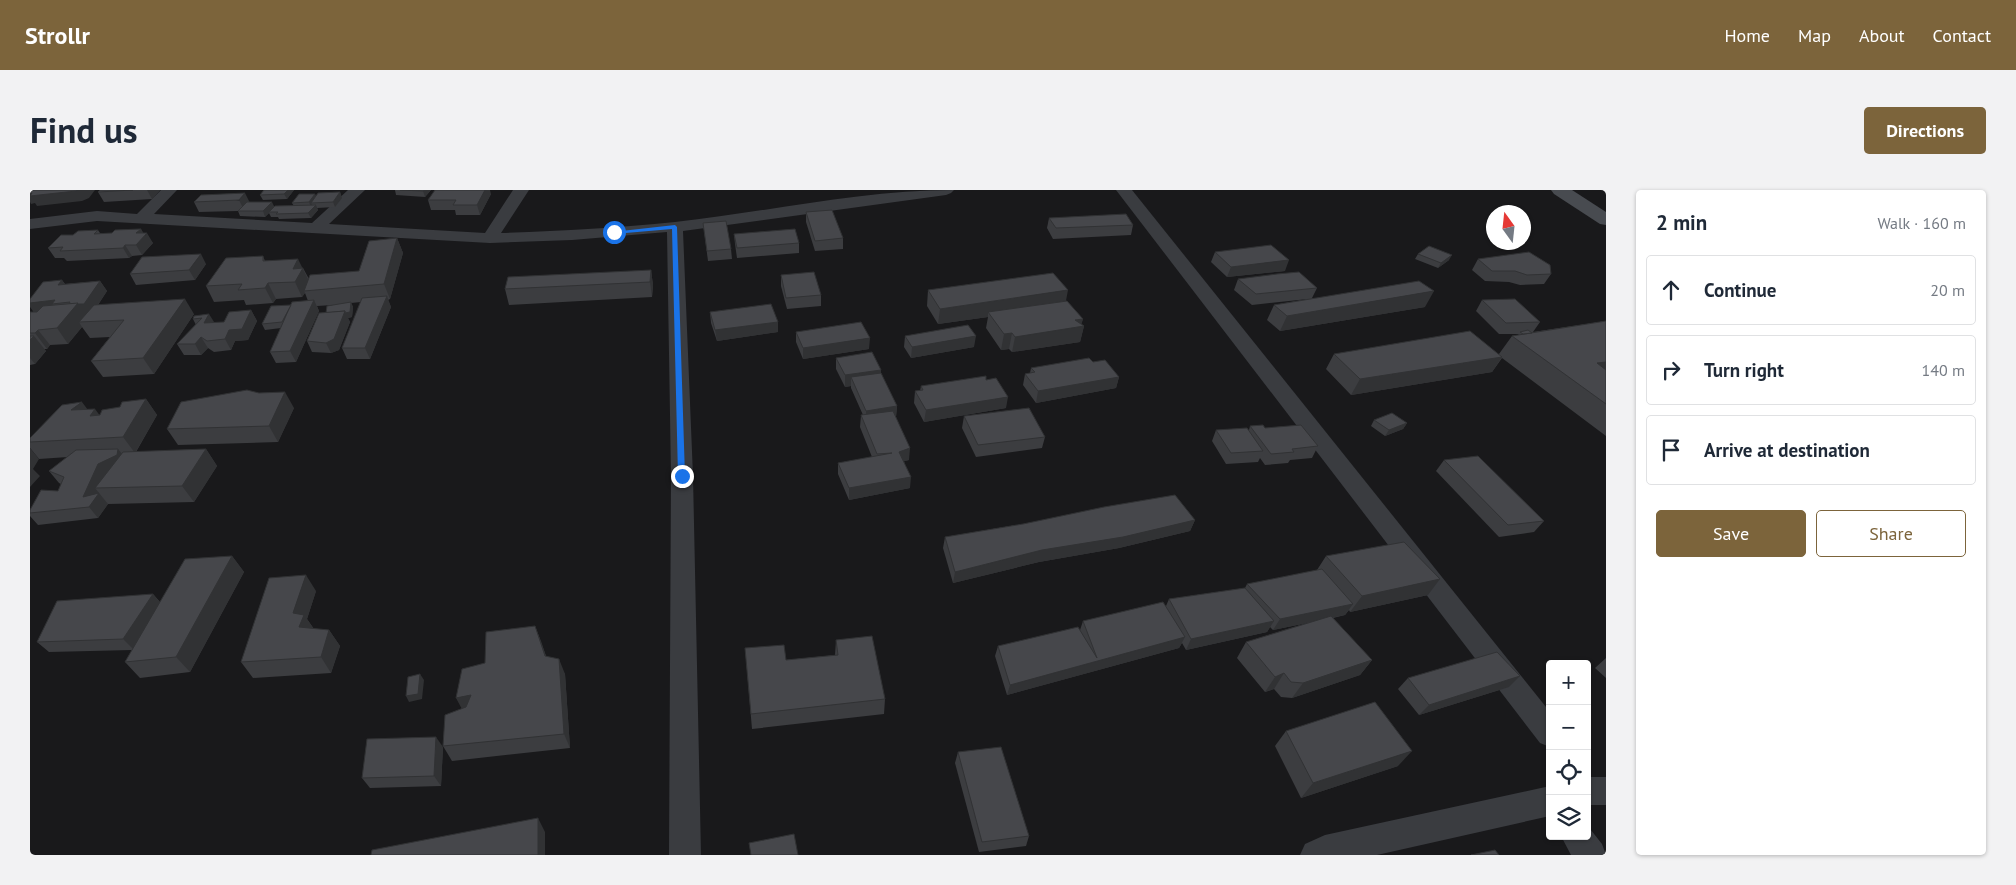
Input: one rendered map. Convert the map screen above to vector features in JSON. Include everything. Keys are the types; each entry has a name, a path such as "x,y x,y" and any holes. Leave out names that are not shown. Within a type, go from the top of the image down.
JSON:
{"street":[{"path":"142,219 169,190"},
{"path":"316,228 357,190"},
{"path":"490,238 521,190"},
{"path":"30,224 97,216 490,238 572,235 675,227 946,190"},
{"path":"1124,190 1546,729"},
{"path":"1560,190 1606,220"},
{"path":"675,227 682,476 685,855"},
{"path":"1316,855 1325,851 1546,802"},
{"path":"1580,840 1591,855"}],"building":[{"path":"30,190 78,190 30,196 32,193 30,193"},
{"path":"100,190 133,190 98,192"},
{"path":"264,190 288,190 284,194 260,195"},
{"path":"435,190 485,190 477,205 453,205 456,200 428,200"},
{"path":"340,192 333,202 311,203 318,193"},
{"path":"245,193 239,200 194,202 201,195"},
{"path":"299,194 315,194 309,202 292,203"},
{"path":"247,202 272,202 263,211 238,211"},
{"path":"316,205 308,213 276,214 278,212 269,212 275,206"},
{"path":"832,210 843,238 815,241 806,212"},
{"path":"1126,214 1133,225 1056,228 1049,218"},
{"path":"726,221 731,249 707,251 703,223"},
{"path":"141,229 136,233 147,233 136,245 125,245 123,248 60,251 63,247 48,248 61,235 73,235 78,231 98,230 94,234 112,233 115,230"},
{"path":"795,229 799,243 737,248 734,234"},
{"path":"397,238 384,284 304,291 310,275 359,271 369,241"},
{"path":"1271,245 1289,260 1231,267 1215,252"},
{"path":"1429,246 1452,255 1441,263 1418,254"},
{"path":"1529,252 1550,265 1551,274 1527,275 1515,271 1492,271 1478,259"},
{"path":"201,254 189,270 130,274 142,257"},
{"path":"263,256 263,261 298,259 293,269 303,268 295,282 268,283 265,288 238,290 242,284 206,286 226,258"},
{"path":"651,270 650,282 505,289 508,277"},
{"path":"814,272 821,295 786,298 781,275"},
{"path":"1299,272 1317,288 1256,294 1238,279 1277,274"},
{"path":"1053,273 1068,290 940,309 928,290"},
{"path":"62,280 58,285 100,281 84,304 69,304 70,302 52,304 55,300 30,303 30,299 43,282"},
{"path":"1419,281 1434,291 1287,316 1274,305"},
{"path":"387,296 365,348 342,348 362,298"},
{"path":"185,299 143,358 91,361 124,320 79,322 94,305"},
{"path":"1515,299 1540,322 1506,323 1482,300"},
{"path":"314,300 290,351 270,352 292,302"},
{"path":"1067,301 1083,319 1075,320 1084,326 1015,337 1012,333 1004,334 988,312"},
{"path":"351,302 350,312 326,313 327,306"},
{"path":"78,303 57,328 30,333 30,312 37,312 43,306"},
{"path":"771,304 778,322 715,330 710,312"},
{"path":"291,305 282,322 262,324 271,306"},
{"path":"251,310 242,329 229,330 225,339 207,341 201,337 195,344 177,344 202,318 193,319 194,316 209,314 204,323 224,322 229,312"},
{"path":"345,311 334,339 326,343 307,341 319,313"},
{"path":"1606,321 1606,362 1597,363 1606,370 1606,404 1512,336"},
{"path":"861,322 870,338 803,348 796,332"},
{"path":"968,325 976,336 912,347 905,336"},
{"path":"1528,330 1532,333 1523,334 1520,332"},
{"path":"1470,331 1502,357 1360,379 1334,354"},
{"path":"872,352 881,370 845,375 836,358"},
{"path":"1089,358 1093,362 1105,360 1119,377 1038,391 1025,374 1035,372 1031,368"},
{"path":"881,373 897,406 866,411 851,377"},
{"path":"986,376 986,380 996,378 1008,397 926,410 915,391 923,390 921,386"},
{"path":"247,390 259,393 285,392 269,426 167,429 181,402"},
{"path":"146,399 123,437 30,442 30,438 62,405 82,402 71,410 95,409 90,416 100,415 102,410 120,407 122,402"},
{"path":"1029,408 1045,437 978,445 964,416"},
{"path":"893,411 910,448 899,452 911,477 849,488 838,463 892,453 877,454 861,415"},
{"path":"1392,413 1407,423 1389,430 1374,420"},
{"path":"1263,425 1265,428 1301,425 1318,446 1292,449 1294,452 1271,454 1250,426"},
{"path":"1247,428 1263,451 1231,453 1216,430"},
{"path":"118,449 117,455 98,464 83,497 99,493 89,507 30,513 41,490 58,491 64,477 49,471 76,450"},
{"path":"206,449 182,486 95,488 123,452"},
{"path":"1478,456 1544,521 1508,525 1444,460"},
{"path":"1175,495 1195,520 1123,537 1042,550 955,572 945,537 1023,524 1104,507"},
{"path":"1404,542 1440,579 1362,596 1326,556"},
{"path":"232,556 176,657 125,662 185,559"},
{"path":"1322,569 1353,604 1280,619 1247,584"},
{"path":"306,575 293,613 304,615 299,627 329,630 321,657 241,662 269,578"},
{"path":"1245,588 1274,621 1191,639 1169,599"},
{"path":"153,594 123,639 37,642 57,601"},
{"path":"1163,602 1185,637 1010,685 998,646 1078,627 1097,658 1083,621"},
{"path":"1331,616 1372,660 1303,683 1291,682 1284,673 1275,677 1246,642"},
{"path":"535,626 545,656 559,659 564,734 443,746 445,715 466,707 471,695 456,698 462,669 485,663 486,632"},
{"path":"872,636 885,699 751,714 745,648 784,645 786,660 838,655 836,640"},
{"path":"1497,652 1520,676 1429,705 1408,678"},
{"path":"420,674 418,694 406,696 408,677"},
{"path":"1375,702 1412,751 1313,783 1286,731"},
{"path":"436,737 434,776 362,778 367,739"},
{"path":"1001,747 1029,836 982,842 958,752"},
{"path":"538,818 538,855 371,855 372,850"},
{"path":"794,834 798,855 751,855 749,843"},
{"path":"1495,850 1499,855 1471,855"}],"route":[{"path":"614,232 675,227 682,476"}]}
